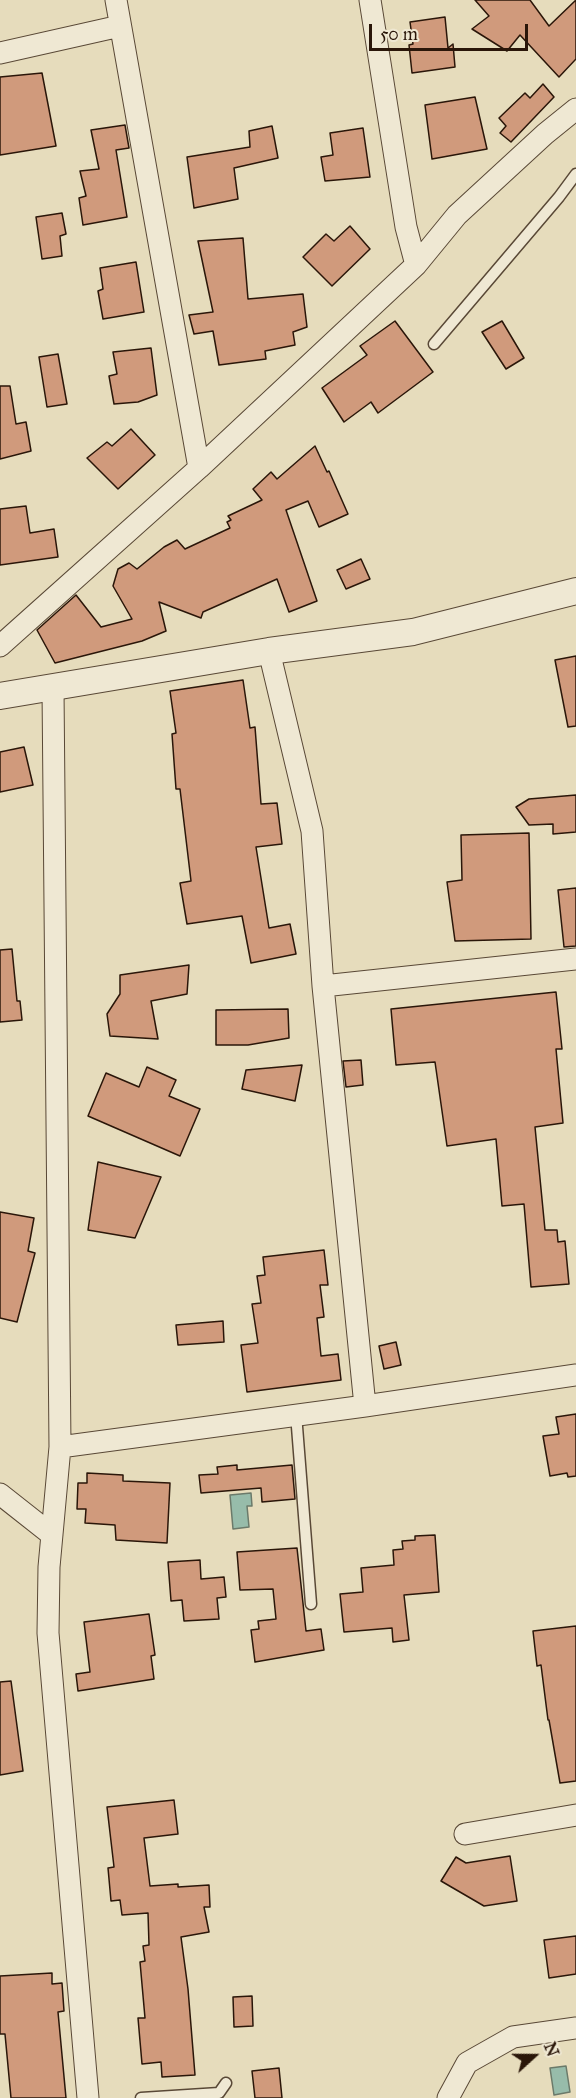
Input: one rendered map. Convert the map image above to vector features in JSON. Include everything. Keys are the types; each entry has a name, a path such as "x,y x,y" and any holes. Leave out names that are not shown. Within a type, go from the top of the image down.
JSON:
{"street":[{"path":"116,0 199,468"},
{"path":"370,0 406,227 416,265"},
{"path":"0,53 120,26"},
{"path":"0,646 199,468 416,265 457,215 545,134 576,109"},
{"path":"0,696 53,689 269,651 413,632 576,591"},
{"path":"269,651 312,831 323,986 364,1406"},
{"path":"53,689 60,1447 49,1567 48,1633 88,2098"},
{"path":"323,986 576,959"},
{"path":"60,1447 576,1375"},
{"path":"0,1494 52,1535"},
{"path":"465,1834 576,1815"},
{"path":"448,2098 468,2063 513,2037 576,2028"}],"lane":[{"path":"434,344 576,174"},
{"path":"296,1414 311,1604"},
{"path":"141,2098 219,2093 226,2083"}],"shaded area":[{"path":"251,1493 252,1506 247,1506 249,1527 233,1529 230,1495"},
{"path":"566,2066 570,2092 554,2095 550,2068"}],"building":[{"path":"475,0 530,0 549,26 576,0 576,59 559,77 520,35 507,51 472,29 489,16"},
{"path":"445,17 448,48 453,44 455,67 412,73 409,45 413,44 410,22"},
{"path":"42,73 56,146 0,155 0,77"},
{"path":"543,84 554,97 511,142 500,133 506,126 499,118 525,93 530,98"},
{"path":"475,97 487,149 432,159 425,105"},
{"path":"125,125 129,148 116,150 127,217 83,225 79,198 86,196 80,171 99,169 91,130"},
{"path":"272,126 278,158 234,168 238,199 194,208 187,157 250,147 249,131"},
{"path":"363,128 370,177 325,181 321,157 333,155 330,133"},
{"path":"62,213 66,234 60,236 62,256 42,259 36,217"},
{"path":"350,226 370,249 332,286 303,257 326,234 334,241"},
{"path":"243,238 248,299 303,294 307,327 293,332 295,345 265,351 266,359 219,365 213,331 194,334 189,315 213,312 198,241"},
{"path":"136,262 144,312 103,319 98,291 103,289 100,268"},
{"path":"395,321 433,372 378,413 371,402 344,422 322,388 367,355 360,346"},
{"path":"502,321 524,358 506,369 482,332"},
{"path":"151,348 157,395 138,402 114,404 109,376 117,374 113,352"},
{"path":"58,354 67,404 47,407 39,357"},
{"path":"0,386 10,386 16,424 26,422 31,451 0,459"},
{"path":"131,429 155,455 118,489 87,458 107,442 112,446"},
{"path":"315,446 348,514 319,527 308,501 286,510 317,601 289,612 277,579 203,612 201,618 159,602 166,631 142,641 55,663 37,630 76,595 101,627 132,619 113,586 118,569 129,563 137,569 164,547 177,540 185,549 230,528 227,522 231,520 228,516 262,500 253,489 271,472 277,479"},
{"path":"26,506 30,533 54,529 58,557 0,565 0,509"},
{"path":"361,559 370,579 346,589 337,570"},
{"path":"576,656 576,726 568,727 555,660"},
{"path":"243,680 250,728 255,727 261,804 277,803 282,844 256,847 269,928 290,924 296,954 251,963 242,916 187,924 180,883 191,881 180,789 176,789 172,734 176,733 170,691"},
{"path":"24,747 33,785 0,792 0,752"},
{"path":"576,795 576,832 553,834 553,824 529,825 516,807 529,799"},
{"path":"529,833 531,939 455,941 447,882 462,880 461,835"},
{"path":"576,888 576,946 564,947 558,890"},
{"path":"12,949 17,1001 20,1001 22,1020 0,1022 0,950"},
{"path":"189,965 187,994 151,1001 158,1039 110,1036 107,1014 120,994 120,975"},
{"path":"556,992 562,1049 556,1049 563,1123 535,1127 545,1230 557,1230 558,1242 565,1241 569,1284 531,1287 524,1204 502,1206 496,1139 447,1146 435,1062 396,1065 391,1009"},
{"path":"288,1009 289,1038 248,1045 216,1045 216,1010"},
{"path":"361,1060 363,1085 346,1087 343,1061"},
{"path":"302,1065 295,1101 242,1089 246,1070"},
{"path":"147,1067 176,1080 169,1096 200,1109 180,1156 88,1116 106,1073 139,1087"},
{"path":"98,1162 161,1177 135,1238 88,1230"},
{"path":"0,1212 34,1218 28,1251 35,1253 17,1322 0,1318"},
{"path":"324,1250 328,1285 320,1285 324,1317 317,1318 321,1356 338,1354 341,1380 247,1392 241,1345 258,1343 252,1304 261,1303 257,1276 265,1275 263,1257"},
{"path":"223,1321 224,1342 178,1345 176,1325"},
{"path":"396,1342 401,1365 384,1369 379,1346"},
{"path":"576,1414 576,1476 568,1477 567,1473 550,1476 543,1436 559,1434 556,1417"},
{"path":"237,1465 237,1470 292,1465 295,1499 262,1502 261,1488 201,1493 199,1475 218,1474 217,1467"},
{"path":"87,1473 123,1475 123,1481 170,1483 167,1543 116,1540 115,1525 85,1523 86,1509 77,1509 78,1483 87,1483"},
{"path":"435,1535 439,1592 404,1595 409,1640 393,1642 392,1628 344,1632 340,1594 363,1592 361,1568 394,1565 393,1550 403,1549 402,1541 415,1540 415,1536"},
{"path":"297,1548 306,1631 321,1629 324,1650 255,1662 251,1630 259,1629 258,1621 276,1619 273,1589 240,1590 237,1552"},
{"path":"200,1560 201,1579 224,1577 226,1597 217,1598 219,1619 184,1621 182,1600 171,1601 168,1562"},
{"path":"149,1614 155,1655 151,1656 154,1679 78,1691 76,1674 90,1672 84,1622"},
{"path":"576,1626 576,1781 560,1783 548,1720 541,1665 537,1666 533,1631"},
{"path":"11,1681 23,1771 0,1775 0,1682"},
{"path":"174,1800 178,1834 144,1838 150,1886 209,1885 210,1907 204,1907 209,1932 181,1937 195,2075 162,2077 161,2062 142,2064 138,2018 145,2018 140,1962 145,1961 143,1946 149,1945 148,1913 122,1915 120,1900 111,1901 108,1868 114,1867 107,1807"},
{"path":"510,1856 517,1901 484,1906 441,1881 456,1857 466,1863"},
{"path":"576,1936 576,1974 549,1978 544,1940"},
{"path":"52,1973 52,1984 62,1983 64,2011 58,2012 66,2098 11,2098 5,2034 0,2034 0,1976"},
{"path":"252,1996 253,2026 234,2027 233,1997"},
{"path":"279,2068 282,2098 255,2098 252,2071"}]}
